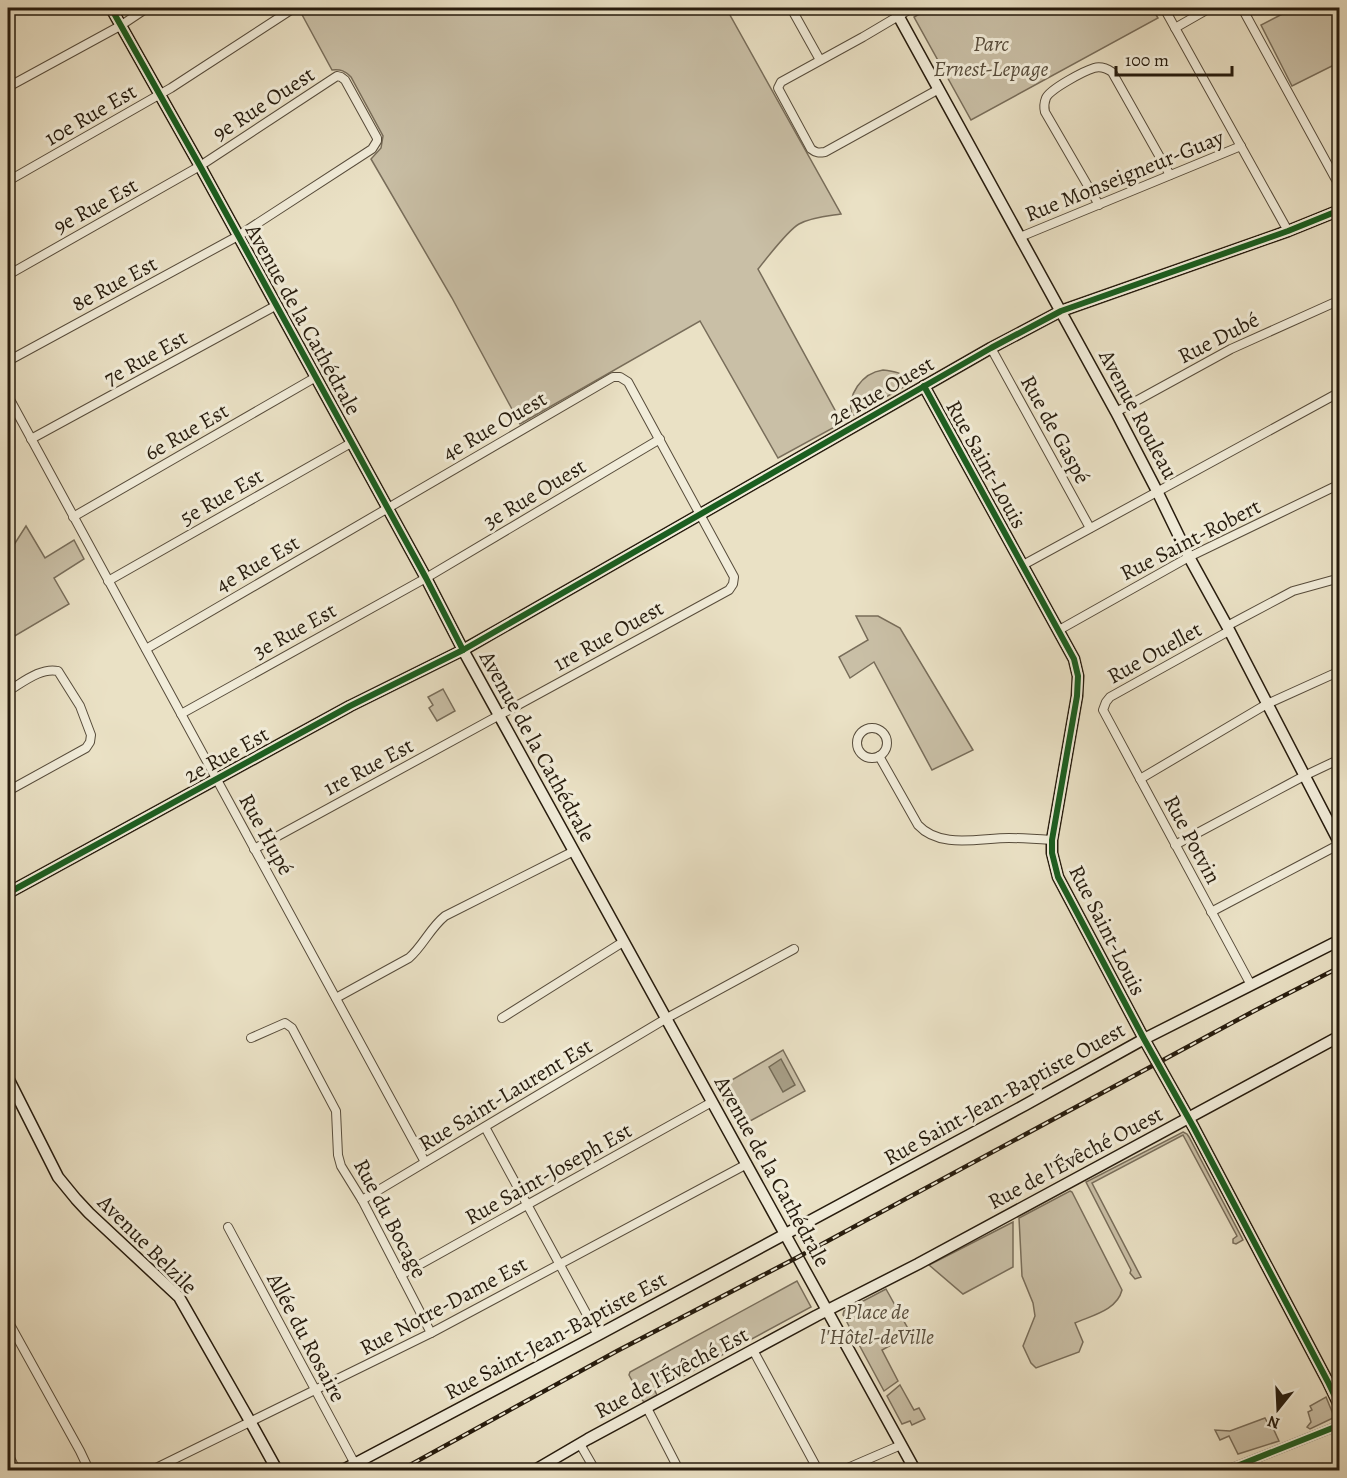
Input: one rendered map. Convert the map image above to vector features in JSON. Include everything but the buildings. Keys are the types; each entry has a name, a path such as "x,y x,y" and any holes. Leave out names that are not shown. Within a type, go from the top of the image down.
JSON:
{"street":[{"name":"Avenue de la Cathédrale","path":"111,8 277,305 499,716 915,1470"},
{"path":"8,87 120,26 147,8"},
{"name":"10e Rue Est","path":"8,181 159,95 294,8"},
{"path":"791,8 820,60"},
{"path":"912,8 897,12 783,80 778,84 779,91 811,149 820,153 939,89"},
{"path":"1164,8 1288,231"},
{"path":"1175,28 1210,8"},
{"path":"1242,8 1340,187"},
{"name":"Avenue Rouleau","path":"897,12 1116,412 1189,557 1340,844"},
{"path":"1099,205 1045,112 1044,106 1052,91 1095,68 1104,67 1112,72 1170,175"},
{"name":"9e Rue Ouest","path":"200,166 337,76 345,80"},
{"name":"8e Rue Est","path":"8,361 238,236 372,149 378,139 377,136 345,80"},
{"name":"Rue Monseigneur-Guay","path":"1020,237 1241,146"},
{"name":"9e Rue Est","path":"8,275 200,166"},
{"name":"2e Rue Ouest","path":"463,650 699,513 1061,311 1288,231 1340,210"},
{"name":"Rue Dubé","path":"1116,412 1231,349 1340,300"},
{"name":"7e Rue Est","path":"31,439 277,305"},
{"name":"Rue de Gaspé","path":"991,348 1090,528"},
{"name":"4e Rue Ouest","path":"387,507 613,377 620,376 628,382 660,439"},
{"name":"6e Rue Est","path":"73,517 316,377"},
{"name":"Rue Saint-Louis","path":"924,386 1074,659 1078,676 1077,696 1052,840 1052,853 1058,877 1340,1407"},
{"path":"1023,565 1340,392"},
{"name":"Rue Hupé","path":"8,396 425,1162"},
{"path":"660,439 699,513"},
{"name":"3e Rue Ouest","path":"426,578 660,439"},
{"name":"5e Rue Est","path":"108,581 351,443"},
{"name":"Rue Saint-Robert","path":"1059,630 1189,557 1340,484"},
{"name":"4e Rue Est","path":"146,649 387,507"},
{"name":"1re Rue Ouest","path":"499,716 729,590 734,578 699,513"},
{"name":"3e Rue Est","path":"181,714 426,578"},
{"name":"Rue Ouellet","path":"1103,711 1110,698 1293,591 1340,579"},
{"name":"2e Rue Est","path":"8,893 350,706 463,650"},
{"path":"8,691 42,672 51,669 58,671 80,706 91,735 86,748 8,791"},
{"path":"1140,779 1267,704 1340,671"},
{"name":"Rue Potvin","path":"1103,711 1251,985"},
{"name":"1re Rue Est","path":"254,849 499,716"},
{"path":"879,756 918,825 931,836 946,840 1008,838 1052,840"},
{"path":"1175,845 1340,759"},
{"path":"1211,912 1340,844"},
{"path":"336,998 416,953 436,923 445,916 574,851"},
{"name":"Rue Saint-Jean-Baptiste Ouest","path":"785,1233 1144,1039 1340,940"},
{"path":"502,1018 623,942"},
{"name":"Rue Saint-Laurent Est","path":"362,1200 667,1018 794,949"},
{"name":"Rue du Bocage","path":"251,1038 285,1023 292,1028 336,1111 338,1155 341,1166 362,1200 431,1333"},
{"name":"Rue de l'Évêché Ouest","path":"828,1311 1340,1036"},
{"name":"Avenue Belzile","path":"8,1078 58,1177 89,1213 179,1297 277,1470"},
{"name":"Rue Saint-Joseph Est","path":"401,1275 712,1102"},
{"path":"484,1127 598,1335"},
{"name":"Rue Notre-Dame Est","path":"152,1470 431,1333 747,1164"},
{"name":"Allée du Rosaire","path":"228,1227 355,1464"},
{"name":"Rue Saint-Jean-Baptiste Est","path":"343,1470 785,1233"},
{"name":"Rue de l'Évêché Est","path":"535,1470 828,1311"},
{"path":"8,1321 89,1470"},
{"path":"753,1350 818,1470"},
{"path":"647,1408 679,1470"},
{"path":"1227,1470 1340,1425"},
{"path":"580,1444 595,1470"},
{"path":"843,1470 901,1445"},
{"path":"8,1455 16,1470"}],"green space":[{"path":"303,8 726,8 841,214 815,218 794,227 758,269 842,423 778,458 700,321 520,424 452,298 371,159 381,148 383,136 351,77 343,71 332,70 300,11"},
{"name":"Parc Ernest-Lepage","path":"930,8 1152,8 1158,18 971,120 914,17"},
{"path":"1294,8 1339,8 1340,62 1292,86 1261,25"},
{"path":"883,370 902,374 911,383 852,416 851,400 857,386 868,376"},
{"path":"26,526 45,558 74,540 84,559 54,578 69,604 8,640 8,554"},
{"path":"856,616 878,616 900,628 973,750 932,770 874,662 850,678 839,657 868,640"},
{"path":"443,689 455,711 437,721 429,708 433,705 428,697"},
{"path":"783,1050 805,1091 741,1126 718,1088"},
{"path":"1183,1132 1189,1137 1243,1240 1236,1244 1233,1243 1233,1239 1237,1236 1183,1135 1092,1183 1141,1277 1135,1279 1086,1182"},
{"path":"1070,1191 1122,1290 1110,1307 1075,1323 1083,1342 1079,1352 1036,1368 1023,1346 1035,1316 1033,1303 1022,1276 1019,1218"},
{"path":"1013,1222 1013,1267 963,1294 929,1265"},
{"path":"797,1281 811,1307 655,1391 657,1395 643,1401 629,1375 630,1372"},
{"name":"Place de l'Hôtel-deVille","path":"886,1289 911,1334 882,1350 898,1381 884,1391 843,1315 844,1311"},
{"path":"900,1385 914,1410 919,1408 925,1419 912,1425 910,1421 902,1424 887,1396"},
{"path":"1326,1397 1333,1418 1310,1429 1307,1427 1311,1422 1308,1412 1312,1410 1310,1406"},
{"path":"1265,1418 1279,1441 1238,1454 1229,1436 1220,1440 1215,1430 1230,1431"}],"shaded area":[{"path":"781,1059 795,1085 783,1092 769,1067"}],"railway":[{"path":"401,1470 617,1351 798,1257 1340,967"}],"cycle path":[{"path":"111,8 426,578 463,650"},
{"path":"8,893 350,706 463,650 991,348 1061,311 1288,231 1340,210"},
{"path":"924,386 1074,659 1078,676 1077,696 1052,840 1052,853 1058,877 1194,1128 1340,1407"},
{"path":"1227,1470 1340,1425"}]}
